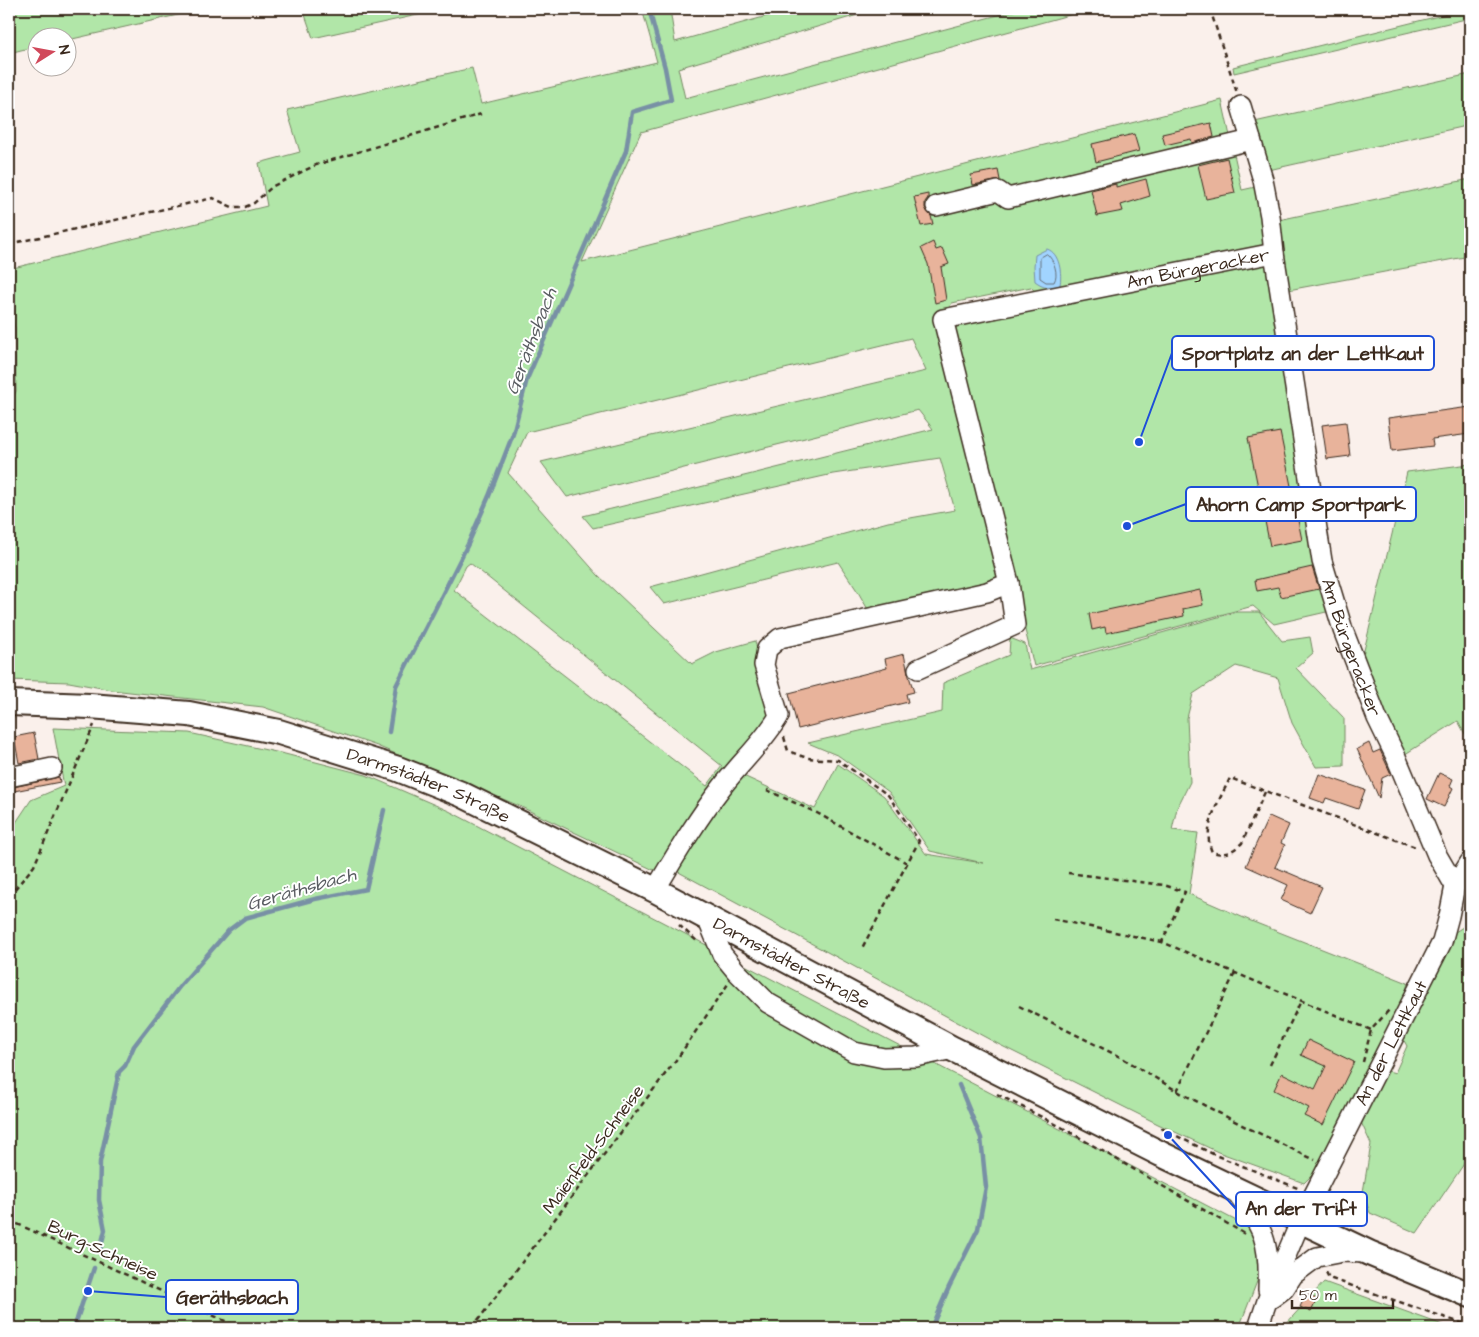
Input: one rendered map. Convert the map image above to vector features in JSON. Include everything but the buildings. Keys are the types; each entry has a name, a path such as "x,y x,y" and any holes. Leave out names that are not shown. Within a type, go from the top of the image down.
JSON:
{"main road":[{"name":"Darmstädter Straße","path":"9,703 92,715 189,714 207,717 279,732 398,769 461,794 655,890 953,1049 1161,1154 1369,1253 1470,1294"}],"street":[{"path":"1241,106 1262,180 1270,216 1274,253"},
{"path":"936,206 998,191 1008,198 1251,140"},
{"name":"Am Bürgeracker","path":"1009,582 943,319 1274,253 1322,561 1343,630 1377,718 1437,855 1455,886"},
{"path":"655,890 714,797 737,767 768,734 779,716 764,665 767,649 780,638 988,592 1009,582 1015,625 918,669"},
{"path":"9,777 52,768"},
{"name":"An der Lettkaut","path":"1267,1301 1301,1220 1442,942 1450,916 1455,886 1470,862"},
{"path":"707,918 722,954 768,1003 854,1052 884,1058 916,1057 953,1049"},
{"path":"1234,1189 1264,1234 1268,1255 1267,1301 1258,1328"},
{"path":"1267,1301 1284,1289 1293,1275 1317,1257 1343,1252 1369,1253"}],"path":[{"path":"1210,9 1241,106"},
{"path":"9,244 213,198 232,207 245,207 254,203 273,186 316,165 481,114"},
{"path":"9,331 11,363 9,385"},
{"path":"9,896 34,866 92,715"},
{"path":"779,716 788,750 807,758 838,760 888,795 919,841 861,950"},
{"path":"1265,792 1242,843 1236,849 1223,855 1212,852 1208,843 1208,832 1215,810 1230,778 1437,855"},
{"path":"767,790 818,813 908,863"},
{"path":"1068,873 1164,885 1185,892 1162,942"},
{"path":"1053,918 1162,942 1371,1030"},
{"path":"678,924 702,945"},
{"path":"1177,1091 1235,973"},
{"name":"Maienfeld-Schneise","path":"472,1328 679,1056 729,982 726,978"},
{"path":"1270,1065 1301,1001"},
{"path":"1019,1006 1124,1059 1177,1091 1246,1127 1328,1166"},
{"path":"993,1091 1063,1128 1241,1232 1257,1237 1264,1234"},
{"path":"1161,1128 1215,1155 1334,1204 1322,1230"},
{"name":"Burg-Schneise","path":"9,1220 240,1328"},
{"path":"1325,1271 1329,1278 1470,1326"}],"green space":[{"path":"9,9 204,9 78,38 78,28 28,28 28,48 9,53"},
{"path":"303,9 429,9 431,12 313,38"},
{"path":"642,9 670,9 675,42 792,9 878,9 678,68 685,98 1021,9 1091,9 641,132 582,262 1222,100 1242,190 1260,186 1271,249 1038,295 1031,287 952,303 944,315 1000,577 989,585 870,613 838,562 664,604 650,587 888,522 955,510 940,458 833,474 593,528 583,516 933,429 918,410 567,497 541,462 926,371 911,338 527,432 508,473 598,575 692,664 716,652 755,641 775,717 660,873 517,805 377,746 263,707 112,690 69,682 9,680 9,407 16,391 15,328 9,305 9,269 267,206 259,163 300,152 287,110 472,68 481,104 657,62","holes":["470,563 722,766 707,786 454,590 466,566"]},
{"path":"1470,9 1470,18 1234,73 1233,67"},
{"path":"1470,74 1470,125 1264,171 1250,123"},
{"path":"1470,179 1470,256 1283,291 1274,221"},
{"path":"1270,259 1335,610 1274,624 1253,606 1034,666 948,322"},
{"path":"1470,464 1470,743 1458,721 1402,756 1360,667 1407,472"},
{"path":"1236,612 1259,612 1282,641 1310,637 1313,653 1296,668 1344,718 1344,766 1316,767 1292,723 1278,678 1236,666 1193,694 1187,718 1190,782 1177,808 1172,830 1198,833 1189,894 1251,921 1408,983 1400,1011 1317,1170 1304,1183 1218,1152 1158,1124 998,1044 673,869 737,773 815,809 838,764 884,796 926,854 983,863 930,851 889,792 839,756 808,743 942,712 943,683 1009,655 1010,638 1025,644 1030,670"},
{"path":"53,728 189,733 285,754 366,775 449,811 1273,1240 1239,1328 9,1328 9,833 31,800 64,786"},
{"path":"1466,925 1470,929 1470,1155 1417,1233 1370,1213 1363,1192 1371,1144 1360,1120 1385,1070 1395,1073 1407,1046 1402,1037 1452,934"},
{"path":"1324,1282 1451,1328 1288,1328 1284,1326"}],"water":[{"path":"1047,249 1055,255 1060,270 1060,285 1053,287 1041,285 1035,281 1035,255"}],"waterway":[{"name":"Geräthsbach","path":"389,732 396,686 468,544 489,496 513,434 527,379 626,151 632,112 671,100 665,68 649,9"},
{"name":"Geräthsbach","path":"100,1250 105,1230 99,1200 100,1162 119,1072 125,1066 134,1046 180,986 229,930 245,918 315,899 366,889 384,810"},
{"path":"931,1328 978,1229 986,1187 981,1138 959,1085"},
{"name":"Geräthsbach","path":"74,1328 94,1268"}],"place":[{"name":"Sportplatz an der Lettkaut","path":"1139,442"},
{"name":"Ahorn Camp Sportpark","path":"1127,526"},
{"name":"An der Trift","path":"1168,1135"},
{"name":"Geräthsbach","path":"88,1291"}]}
